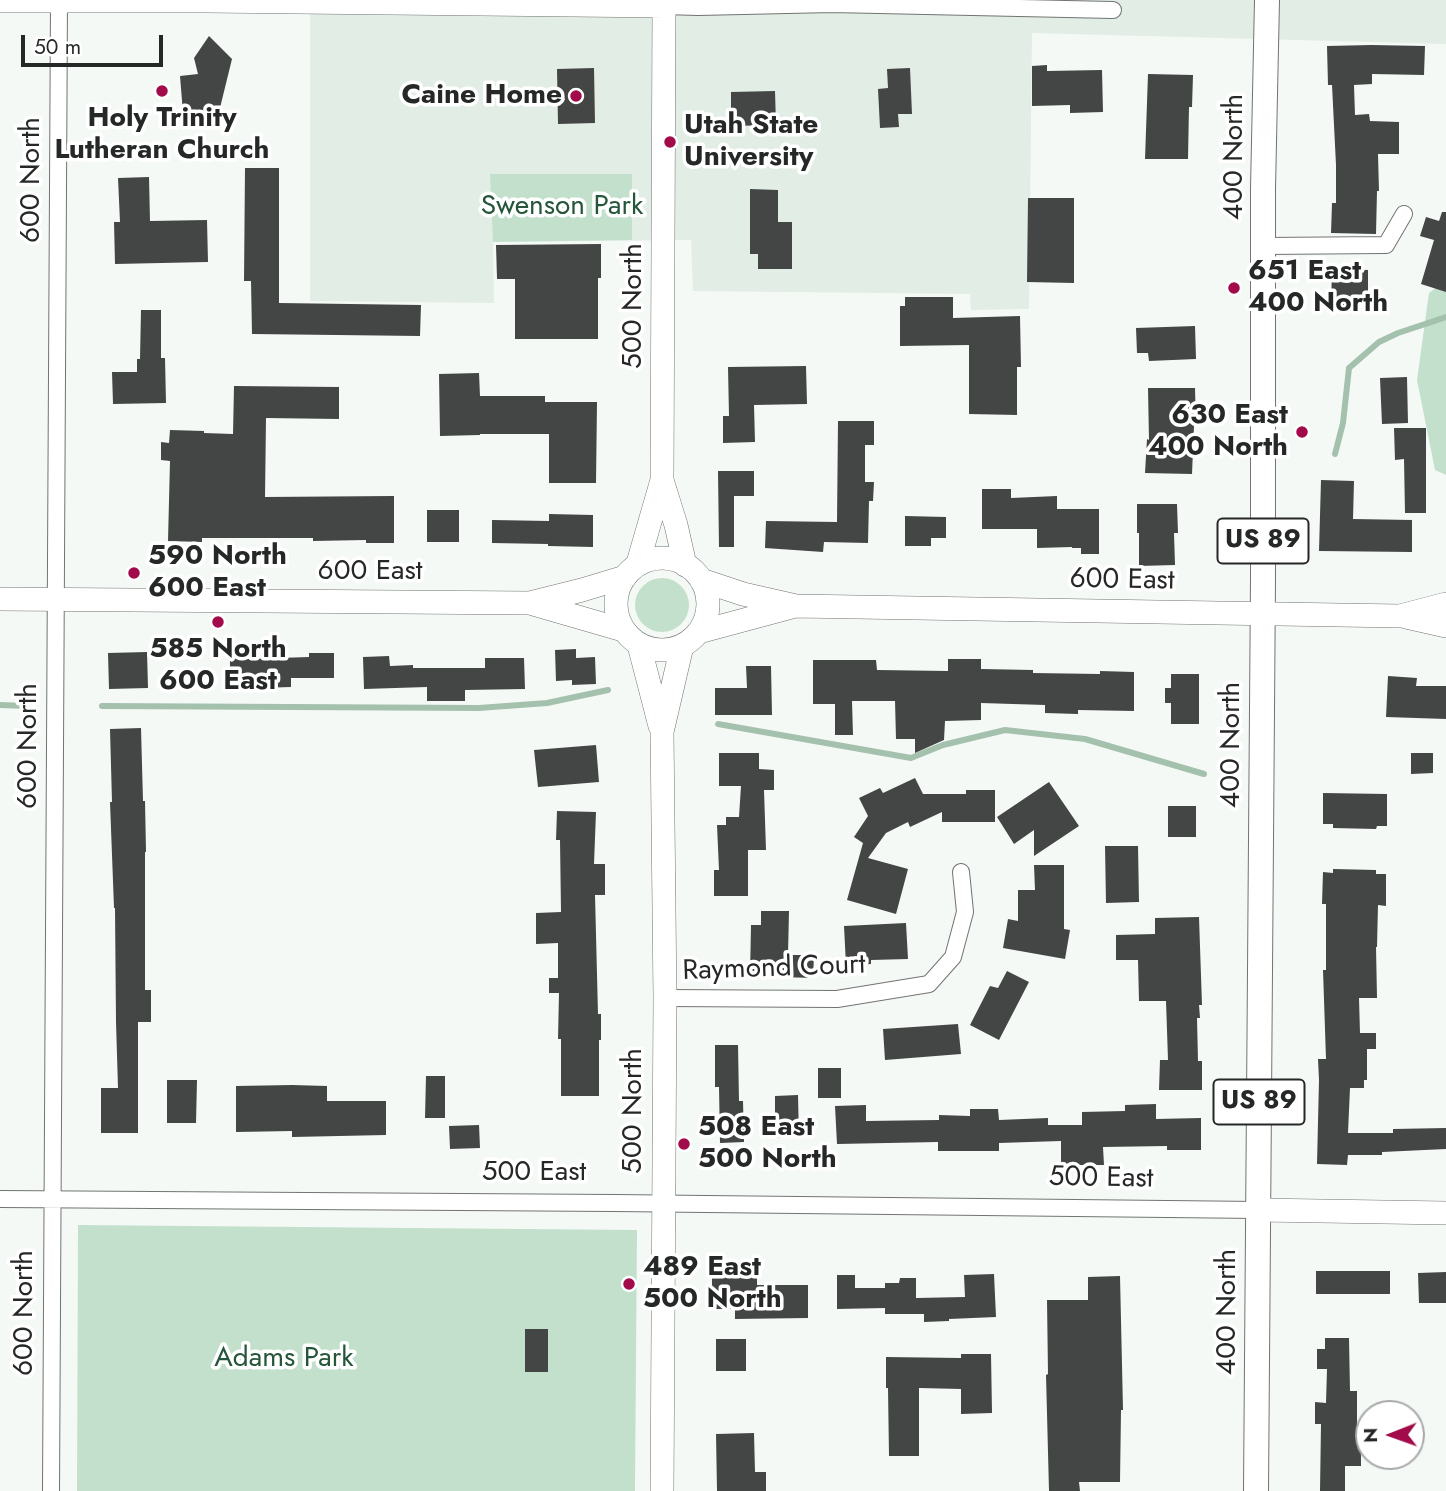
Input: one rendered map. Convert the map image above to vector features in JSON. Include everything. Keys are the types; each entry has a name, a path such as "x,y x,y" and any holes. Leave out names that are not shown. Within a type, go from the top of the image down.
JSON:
{"main road":[{"name":"400 North","path":"1256,1491 1263,188 1267,0"},
{"path":"0,1 664,6"},
{"name":"500 North","path":"664,6 662,480 693,572"},
{"name":"500 North","path":"631,570 662,480"},
{"path":"659,558 675,560 693,572 708,601 707,617 691,639 672,650 656,651 631,638 617,615 616,597 619,587 631,570 659,558"},
{"name":"600 East","path":"0,599 530,603 631,570"},
{"name":"600 East","path":"693,572 743,594 796,606 1400,616 1446,604"},
{"name":"600 East","path":"530,603 631,638"},
{"name":"600 East","path":"691,639 796,606"},
{"path":"1400,616 1446,626"},
{"name":"500 North","path":"631,638 662,732 665,998 662,1491"},
{"name":"500 North","path":"662,732 691,639"},
{"name":"500 East","path":"1259,1210 1446,1213"}],"street":[{"name":"600 North","path":"51,1491 59,2"},
{"path":"664,6 832,4 1113,10"},
{"path":"1264,246 1386,245 1404,214"},
{"name":"Raymond Court","path":"665,998 836,999 929,984 953,957 965,912 961,872"},
{"name":"500 East","path":"0,1199 1259,1210"}],"shaded area":[{"name":"Utah State University","path":"310,0 1446,0 1446,44 1032,33 1029,309 971,310 970,294 693,291 691,240 493,242 494,303 310,301"}],"green space":[{"name":"Swenson Park","path":"490,174 632,174 632,240 493,242"},
{"path":"1446,280 1446,475 1435,470 1417,380 1429,293"},
{"path":"662,578 681,586 689,605 681,624 662,632 643,624 635,605 643,586"},
{"name":"Adams Park","path":"78,1225 637,1230 635,1491 77,1491"}],"building":[{"path":"209,36 232,59 218,116 183,113 180,76 198,74 194,58"},
{"path":"1327,46 1425,46 1424,75 1372,74 1372,84 1354,85 1355,115 1369,114 1370,121 1399,122 1399,154 1378,154 1376,234 1331,233 1332,203 1336,203 1336,165"},
{"path":"1047,65 1047,71 1102,70 1103,112 1070,113 1070,105 1032,106 1032,66"},
{"name":"Caine Home","path":"594,68 595,123 558,124 557,69"},
{"path":"910,68 912,114 898,114 899,127 880,128 878,89 888,88 887,69"},
{"path":"1148,74 1193,75 1188,159 1145,159"},
{"path":"775,91 776,125 731,126 731,92"},
{"path":"245,168 279,168 279,303 421,305 420,336 252,334 251,281 244,281"},
{"path":"149,177 150,221 207,220 208,262 115,264 114,222 120,222 118,178"},
{"path":"750,189 778,190 778,222 792,222 792,269 758,269 758,254 750,254"},
{"path":"1028,198 1074,198 1074,283 1027,282"},
{"path":"1442,212 1446,212 1446,292 1421,284 1434,240 1420,236 1426,217 1439,221"},
{"path":"601,244 598,339 515,339 515,279 497,279 496,245"},
{"path":"1332,269 1368,270 1368,296 1358,296 1358,308 1331,307"},
{"path":"905,297 953,297 953,318 1020,316 1021,367 1017,367 1017,415 969,414 969,345 900,346 900,306 905,306"},
{"path":"141,310 161,310 161,358 165,358 166,403 113,404 112,372 137,372 137,359 140,359"},
{"path":"1195,326 1196,359 1149,361 1148,353 1137,353 1136,328"},
{"path":"806,366 807,404 754,405 755,442 723,443 723,416 729,416 728,367"},
{"path":"479,373 480,396 545,396 545,402 597,402 596,483 549,483 549,434 440,436 439,374"},
{"path":"1407,377 1408,423 1382,424 1380,378"},
{"path":"234,386 339,387 339,419 266,418 265,497 394,496 394,543 366,543 366,540 313,541 313,538 202,538 202,542 168,541 170,461 161,460 161,442 169,443 170,430 233,434"},
{"path":"1148,388 1195,388 1196,426 1192,474 1145,473 1147,439 1149,440"},
{"path":"838,421 874,421 874,445 865,445 865,482 874,482 873,501 869,501 868,543 824,542 823,552 765,548 766,521 837,522"},
{"path":"1394,428 1426,428 1426,513 1405,513 1404,459 1395,460"},
{"path":"718,471 754,471 754,496 734,496 734,547 719,547"},
{"path":"1321,480 1354,481 1353,519 1412,520 1412,552 1319,551"},
{"path":"982,489 1011,489 1011,498 1057,496 1057,509 1099,509 1099,554 1081,554 1081,548 1072,547 1037,548 1037,529 982,529"},
{"path":"1137,504 1177,504 1175,565 1139,566"},
{"path":"427,510 459,510 459,542 427,542"},
{"path":"549,514 593,515 593,547 492,543 492,520 549,521"},
{"path":"905,516 946,517 946,538 931,538 931,546 905,546"},
{"path":"576,649 576,658 595,657 596,684 572,685 572,680 556,681 555,650"},
{"path":"147,652 148,688 109,689 108,653"},
{"path":"309,653 334,653 334,678 291,678 291,687 259,688 259,677 230,677 230,658 309,657"},
{"path":"389,656 390,666 413,665 413,668 485,668 485,658 524,658 525,689 465,690 465,701 427,701 427,687 364,689 363,657"},
{"path":"948,659 981,659 981,669 1033,670 1033,673 1134,672 1134,711 1078,710 1078,714 1045,713 1045,705 981,703 981,720 945,721 944,740 915,753 915,739 896,739 895,701 852,701 853,735 835,735 835,704 813,704 813,660 876,660 877,670 948,671"},
{"path":"746,666 771,666 772,715 715,715 715,688 747,688"},
{"path":"1171,674 1199,674 1199,724 1171,724 1171,703 1165,703 1165,688 1171,688"},
{"path":"1388,676 1417,678 1416,686 1446,686 1446,719 1386,717"},
{"path":"141,728 146,852 145,990 151,990 151,1022 138,1022 138,1133 101,1133 101,1088 118,1088 110,729"},
{"path":"596,745 599,782 538,787 534,750"},
{"path":"719,753 759,753 759,769 774,770 774,790 764,790 766,850 748,850 748,896 714,896 714,870 719,870 717,825 726,825 726,817 739,817 741,786 719,786"},
{"path":"1411,753 1433,753 1433,773 1411,774"},
{"path":"915,778 923,794 966,794 966,790 995,790 995,822 942,822 942,812 910,827 908,822 886,833 868,858 908,869 896,914 847,900 863,843 854,837 868,816 859,798 880,788 883,793"},
{"path":"1049,782 1079,826 1034,856 1034,830 1014,844 997,817"},
{"path":"1323,793 1387,794 1387,826 1377,826 1376,829 1333,828 1333,824 1323,824"},
{"path":"1168,806 1196,806 1196,837 1168,837"},
{"path":"557,811 596,812 594,864 605,864 605,895 595,895 598,1014 601,1014 599,1096 561,1096 559,993 549,993 549,978 558,978 558,943 536,944 536,913 561,912 560,840 556,840"},
{"path":"1105,846 1138,846 1139,902 1106,903"},
{"path":"1034,865 1064,865 1064,929 1070,930 1065,959 1003,948 1008,919 1018,921 1018,890 1035,890"},
{"path":"1333,869 1376,870 1376,874 1386,874 1386,906 1378,905 1377,998 1359,998 1360,1033 1376,1033 1376,1049 1367,1049 1367,1080 1364,1080 1364,1088 1350,1088 1348,1133 1393,1133 1393,1129 1446,1128 1446,1149 1348,1155 1347,1165 1317,1164 1318,1059 1326,1059 1323,970 1326,970 1326,904 1322,904 1323,872 1333,873"},
{"path":"761,911 789,911 788,955 814,955 813,978 750,976 751,925 761,925"},
{"path":"1199,917 1202,1005 1199,1005 1200,1018 1197,1018 1202,1090 1159,1090 1160,1060 1168,1060 1166,1001 1139,1001 1138,960 1116,960 1116,935 1155,934 1155,918"},
{"path":"906,923 908,959 871,960 871,964 846,965 844,926"},
{"path":"1007,971 1029,982 999,1040 970,1025 990,986 998,988"},
{"path":"958,1024 961,1054 885,1060 883,1029"},
{"path":"715,1045 738,1045 739,1101 743,1101 744,1142 720,1143 719,1087 715,1087"},
{"path":"818,1068 841,1068 841,1098 818,1098"},
{"path":"426,1076 445,1076 445,1118 425,1118"},
{"path":"167,1080 197,1080 196,1123 167,1123"},
{"path":"236,1086 327,1086 327,1101 386,1101 386,1135 292,1137 292,1131 236,1132"},
{"path":"798,1095 799,1137 775,1138 775,1096"},
{"path":"1156,1104 1156,1119 1201,1118 1201,1150 1167,1150 1167,1146 1103,1147 1104,1165 1061,1165 1061,1141 999,1143 999,1151 938,1151 938,1142 837,1144 835,1106 866,1105 866,1121 939,1120 939,1115 970,1116 970,1109 998,1109 999,1120 1048,1118 1048,1125 1082,1125 1082,1112 1125,1111 1125,1105"},
{"path":"479,1125 480,1148 450,1149 449,1126"},
{"path":"712,1266 757,1266 757,1285 808,1285 808,1318 735,1319 735,1309 712,1309"},
{"path":"1316,1271 1390,1271 1390,1294 1316,1294"},
{"path":"1446,1272 1446,1303 1419,1303 1418,1273"},
{"path":"994,1274 996,1317 924,1322 924,1314 885,1314 885,1308 837,1309 837,1275 855,1275 855,1288 885,1288 885,1283 899,1283 900,1278 916,1278 916,1298 965,1297 964,1275"},
{"path":"1120,1276 1123,1410 1120,1482 1079,1482 1080,1491 1049,1491 1047,1300 1088,1300 1088,1277"},
{"path":"525,1329 548,1329 548,1372 525,1372"},
{"path":"1325,1338 1349,1338 1350,1391 1357,1391 1357,1400 1355,1466 1345,1466 1345,1491 1320,1491 1321,1424 1315,1424 1315,1402 1326,1403 1327,1369 1317,1369 1317,1349 1325,1349"},
{"path":"716,1339 746,1339 746,1371 716,1371"},
{"path":"961,1354 991,1354 992,1413 961,1414 961,1389 919,1388 919,1456 889,1456 886,1357 961,1358"},
{"path":"754,1433 755,1472 766,1472 766,1491 717,1491 716,1434"}],"waterway":[{"path":"1335,454 1343,423 1349,368 1379,342 1446,317"},
{"path":"102,706 479,708 547,703 608,690"},
{"path":"0,705 26,706"},
{"path":"718,724 911,758 943,745 1005,730 1085,739 1204,774"}],"place":[{"name":"Holy Trinity Lutheran Church","path":"162,91"},
{"name":"Caine Home","path":"576,96"},
{"name":"Utah State University","path":"670,142"},
{"name":"651 East 400 North","path":"1234,288"},
{"name":"630 East 400 North","path":"1302,432"},
{"name":"590 North 600 East","path":"134,573"},
{"name":"585 North 600 East","path":"218,622"},
{"name":"508 East 500 North","path":"684,1144"},
{"name":"489 East 500 North","path":"629,1284"}]}
